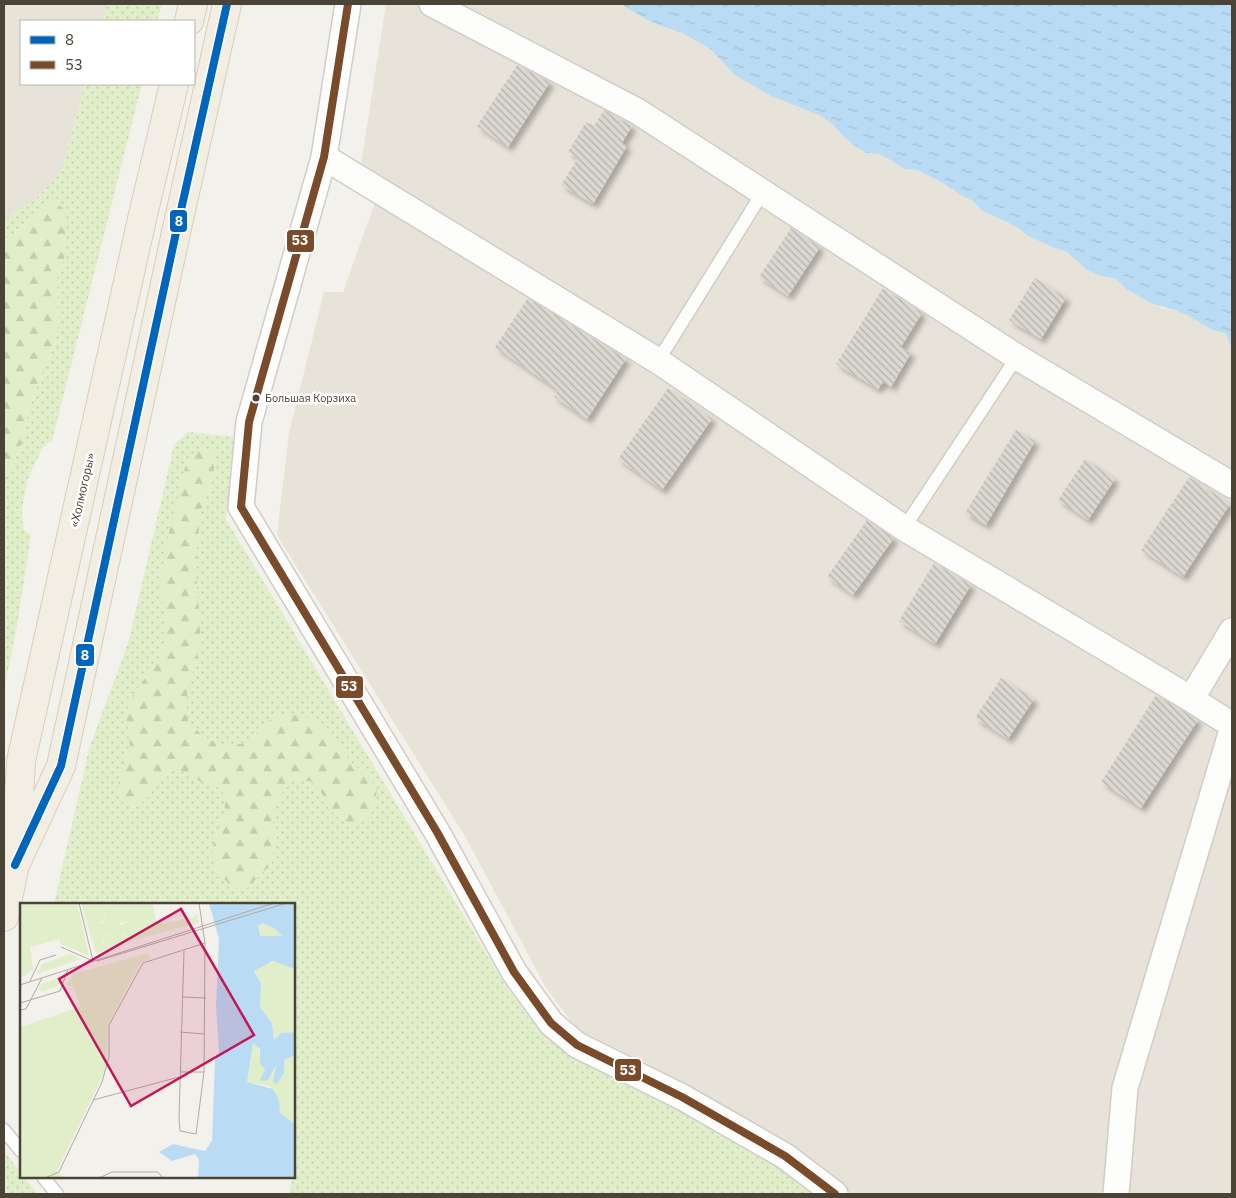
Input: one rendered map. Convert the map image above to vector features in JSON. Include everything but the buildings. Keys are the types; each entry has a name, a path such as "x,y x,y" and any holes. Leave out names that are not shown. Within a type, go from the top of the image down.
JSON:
{"main road":[{"path":"189,20 193,4"},
{"path":"4,917 8,867 60,766 177,228 228,4"},
{"name":"«Холмогоры»","path":"8,867 21,761 174,85"}],"street":[{"path":"348,4 324,157 249,422 241,507 438,832 514,972 551,1023 577,1045 682,1097 784,1156 834,1194"},
{"path":"432,4 637,112 1017,356 1232,485"},
{"path":"324,157 658,361 904,528 1232,726"},
{"path":"1191,700 1232,632"},
{"path":"1116,1194 1125,1088 1232,730"}],"lane":[{"path":"658,361 762,192"},
{"path":"904,528 1017,356"},
{"path":"4,1130 20,1150"},
{"path":"44,1178 57,1194"}],"shaded area":[{"path":"4,4 107,4 102,20 20,20 20,85 85,85 61,172 35,200 4,220"},
{"path":"386,4 620,4 649,21 682,33 710,49 726,66 771,96 821,116 866,153 879,154 904,169 917,170 941,182 973,201 982,211 1007,222 1028,236 1067,252 1087,270 1100,276 1116,279 1126,289 1163,308 1177,311 1212,330 1225,333 1232,349 1232,1194 851,1194 788,1145 583,1037 546,988 466,838 277,535 289,433 324,292 343,292 381,186 360,171"}],"green space":[{"path":"107,4 162,4 157,20 102,20"},
{"path":"85,85 142,85 52,441 43,447 27,481 22,509 23,529 31,535 18,620 4,691 4,483 22,443 28,410 58,332 57,279 63,263 36,210 26,225 4,240 4,220 35,200 61,172"},
{"path":"51,200 66,210 66,246 63,263 57,279 58,332 28,410 22,443 4,483 4,240 26,225 36,210"},
{"path":"188,432 235,437 226,519 504,983 537,1028 573,1056 674,1106 784,1167 815,1194 289,1194 292,1178 295,1178 297,1156 295,1155 295,903 54,903 89,749 129,640 174,445"},
{"path":"196,449 213,450 214,468 212,484 205,497 201,511 196,559 201,626 197,658 188,689 186,705 188,722 208,738 224,745 232,745 249,740 275,717 293,715 312,719 328,728 349,759 365,773 377,788 375,806 367,820 352,826 328,808 322,793 310,781 294,780 284,790 276,804 273,821 277,837 267,868 244,891 222,877 212,854 214,841 224,813 226,797 216,785 201,782 187,773 172,770 157,779 151,794 140,805 125,805 116,793 130,745 126,714 131,698 160,657 166,642 161,578 181,481 186,465"},
{"path":"4,1151 20,1172 20,1178 25,1178 38,1194 4,1194"}],"water":[{"path":"620,4 1232,4 1232,349 1225,333 1212,330 1177,311 1151,303 1126,289 1116,279 1100,276 1087,270 1067,252 1028,236 1007,222 982,211 973,201 941,182 917,170 904,169 879,154 866,153 852,144 821,116 771,96 735,75 710,49 682,33 649,21"}],"transit line":[{"name":"8","path":"15,865 61,766 227,4"},
{"name":"53","path":"348,4 324,157 249,422 241,507 437,832 514,972 551,1023 577,1045 682,1097 785,1156 835,1194"}],"place":[{"name":"Большая Корзиха","path":"256,398"}]}
